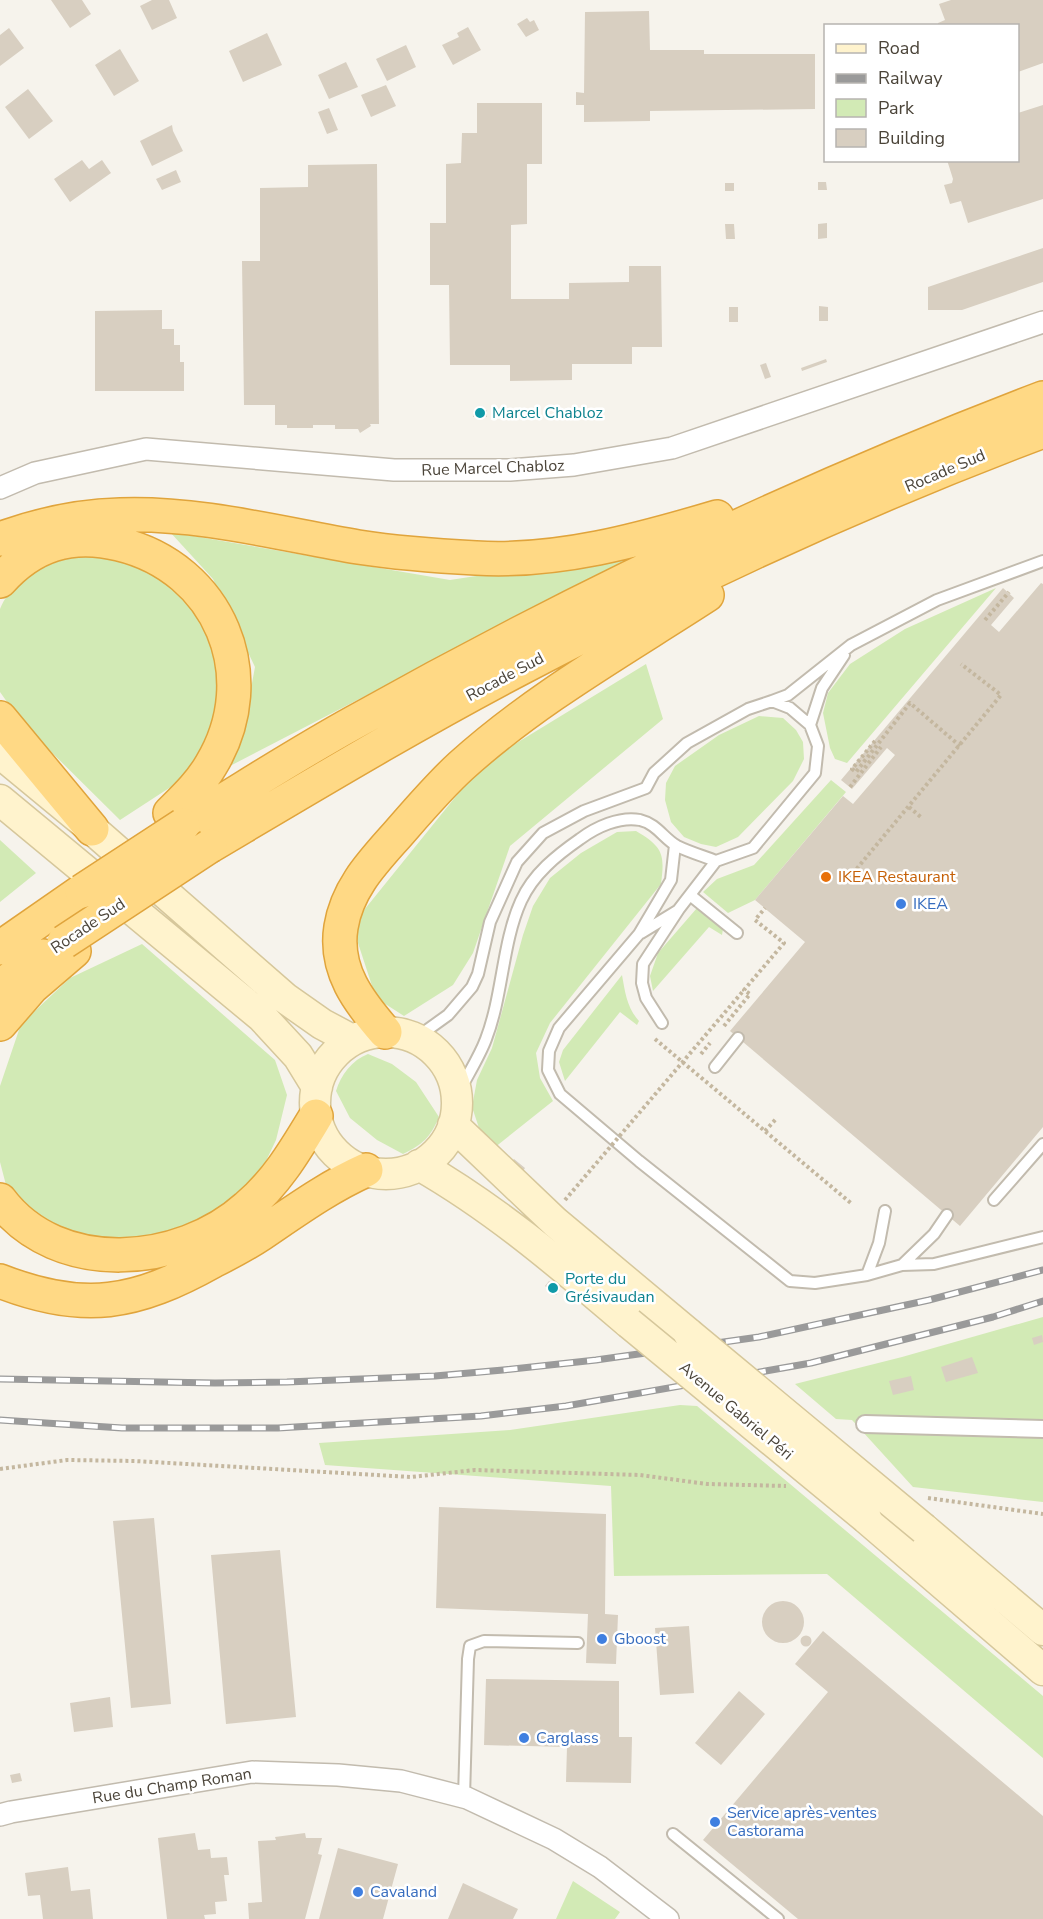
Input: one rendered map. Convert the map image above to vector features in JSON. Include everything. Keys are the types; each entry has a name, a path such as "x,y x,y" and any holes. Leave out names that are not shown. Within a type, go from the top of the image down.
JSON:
{"highway":[{"name":"Rocade Sud","path":"0,948 82,891 176,819 508,638 688,548 844,478 1043,398"},
{"name":"Rocade Sud","path":"0,986 69,946 145,888 210,846 399,735 524,666 722,567 811,527 1043,431"},
{"path":"0,539 22,531 65,521 118,515 143,515 231,525 361,547 478,559 512,559 582,551 670,531 844,478"},
{"path":"401,1035 362,1005 342,963 340,929 350,896 375,860 461,766 528,712 811,527"},
{"path":"0,581 21,561 36,551 54,544 80,540 110,542 144,551 171,565 186,577 210,605 225,634 230,652 234,690 230,720 212,764 190,794 176,819"},
{"path":"0,718 92,829"},
{"path":"0,1024 69,946"},
{"path":"0,1200 20,1221 37,1233 92,1254 126,1256 183,1244 227,1222 266,1190 288,1162 316,1102"},
{"path":"0,1281 63,1300 99,1302 139,1295 190,1274 258,1236 314,1198 366,1170"}],"main road":[{"path":"0,753 92,829 285,998 322,1024 352,1040"},
{"path":"0,800 262,1017 298,1056 316,1102 321,1131 339,1156 352,1165 384,1173 402,1172 419,1165 434,1155 445,1142 453,1125 457,1096 444,1062 431,1048 401,1035 368,1034 352,1040 336,1052 324,1068 316,1102"},
{"name":"Avenue Gabriel Péri","path":"453,1125 555,1222 1043,1630"},
{"name":"Avenue Gabriel Péri","path":"419,1165 495,1213 558,1263 866,1518 1043,1670"}],"street":[{"name":"Rue Marcel Chabloz","path":"0,488 35,474 146,449 394,470 510,470 574,465 672,448 1043,322"},
{"path":"865,1424 1043,1429"},
{"name":"Rue du Champ Roman","path":"0,1815 252,1772 338,1775 401,1781 464,1797 568,1847 600,1867 668,1919"}],"lane":[{"path":"401,1035 448,1015 472,987 478,974 490,922 517,862 543,833 584,811 646,788 654,773 687,743 748,709 788,694 851,645 937,600 1043,561"},
{"path":"810,725 822,688 851,645"},
{"path":"662,1023 646,998 642,983 643,964 679,909 716,861 753,848 815,773 818,746 810,725 790,708 772,701"},
{"path":"457,1096 486,1039 501,986 508,943 521,900 542,870 558,854 590,832 621,820 640,820 658,828 675,845 716,861"},
{"path":"675,845 671,880 639,934 559,1028 549,1051 548,1070 560,1094 639,1161 790,1281 815,1283 867,1275 902,1265 934,1264 1041,1238"},
{"path":"690,895 737,933"},
{"path":"639,934 679,909"},
{"path":"716,1067 738,1038"},
{"path":"994,1200 1043,1144"},
{"path":"867,1275 879,1243 885,1211"},
{"path":"902,1265 934,1234 947,1215"},
{"path":"464,1797 468,1659 471,1646 484,1641 578,1643"},
{"path":"673,1834 778,1919"}],"path":[{"path":"985,620 1008,592"},
{"path":"849,878 1001,695 961,664"},
{"path":"875,741 852,769 856,772 910,703 960,746"},
{"path":"849,787 881,747"},
{"path":"909,807 922,818"},
{"path":"565,1200 784,944 755,920 765,908"},
{"path":"727,1023 750,994 744,990"},
{"path":"652,1036 852,1204"},
{"path":"765,1131 776,1119"},
{"path":"0,1469 67,1460 135,1461 411,1477 475,1470 640,1474 707,1484 795,1486"},
{"path":"924,1497 1043,1514"}],"green space":[{"path":"170,532 450,580 618,554 624,562 230,766 246,715 255,667 213,579"},
{"path":"81,554 148,566 204,616 222,669 216,725 183,779 120,820 22,723 0,692 0,609 4,601 29,572 45,561"},
{"path":"996,588 847,763 835,759 830,748 823,713 828,693 850,664 905,629"},
{"path":"646,664 663,719 510,846 473,953 453,985 404,1016 376,998 358,943 356,920 482,764"},
{"path":"759,716 783,718 796,730 803,742 804,759 793,781 738,837 716,847 684,837 671,822 665,800 666,783 675,766 719,735"},
{"path":"831,780 846,792 755,900 728,913 703,892 717,879 754,865"},
{"path":"636,831 652,842 660,852 663,865 661,884 550,1023 536,1053 540,1078 553,1101 494,1148 480,1131 472,1107 477,1080 492,1048 533,906 550,878 581,853 617,832"},
{"path":"0,840 36,873 0,902"},
{"path":"697,908 723,929 722,935 709,927 653,991 650,976 658,953"},
{"path":"142,944 275,1060 287,1095 276,1140 266,1161 237,1199 191,1231 111,1247 51,1228 6,1185 0,1162 0,1086 21,1024 70,978"},
{"path":"622,975 629,1005 639,1021 637,1025 620,1012 565,1081 559,1062 563,1050"},
{"path":"368,1054 392,1064 416,1082 439,1117 425,1140 403,1154 377,1140 350,1118 336,1091 348,1069"},
{"path":"1043,1317 1043,1502 913,1487 852,1420 836,1419 795,1384 902,1357"},
{"path":"680,1405 697,1406 1043,1696 1043,1758 827,1574 614,1576 611,1486 325,1465 319,1443 510,1430"},
{"path":"573,1881 620,1912 615,1919 556,1919"}],"building":[{"path":"51,0 82,0 91,14 70,28"},
{"path":"152,0 169,0 177,18 152,30 140,6"},
{"path":"951,0 1043,0 1043,63 1019,72 1019,24 938,24 945,20 939,4"},
{"path":"649,11 650,50 704,50 704,54 815,54 815,109 650,111 650,121 584,122 584,105 576,105 576,92 584,93 585,12"},
{"path":"527,18 530,22 534,20 539,30 526,37 517,24"},
{"path":"468,27 481,50 453,65 442,45 459,37 457,33"},
{"path":"9,28 24,48 0,66 0,35"},
{"path":"267,33 282,65 243,82 229,51"},
{"path":"406,45 416,67 387,81 376,59"},
{"path":"120,49 139,81 114,96 95,65"},
{"path":"346,62 358,87 329,99 318,75"},
{"path":"386,85 396,106 371,117 361,95"},
{"path":"28,89 53,121 29,139 5,107"},
{"path":"477,103 542,103 542,164 527,164 527,224 511,225 511,299 569,299 569,283 629,282 629,266 661,266 662,347 632,347 632,364 572,364 572,380 510,381 510,365 450,365 449,285 430,285 430,223 446,223 446,164 461,163 462,133 477,133"},
{"path":"1043,105 1043,199 968,223 961,201 950,204 944,185 952,183 953,179 948,162 1019,162 1019,113"},
{"path":"329,108 338,130 327,134 318,112"},
{"path":"172,125 183,151 152,166 140,141"},
{"path":"82,160 89,169 102,160 111,173 70,202 54,179"},
{"path":"377,164 379,424 370,424 371,426 360,433 358,429 335,429 335,425 287,428 287,425 275,425 275,405 244,405 242,261 260,261 260,188 308,187 308,165"},
{"path":"176,170 181,182 162,190 156,179"},
{"path":"818,182 826,182 827,190 818,190"},
{"path":"725,183 734,183 734,191 725,191"},
{"path":"827,223 827,238 818,239 818,224"},
{"path":"725,224 734,224 735,239 726,239"},
{"path":"1043,248 1043,282 962,310 928,310 928,287"},
{"path":"819,306 828,307 828,321 819,321"},
{"path":"729,307 738,307 738,322 729,322"},
{"path":"162,310 162,329 174,329 174,345 180,345 180,362 184,362 184,391 95,391 95,311"},
{"path":"826,359 827,362 802,371 801,368"},
{"path":"766,363 771,377 765,379 760,365"},
{"name":"Marcel Chabloz","path":"474,410 487,410 487,417 473,417"},
{"name":"IKEA","path":"1041,583 1043,584 1043,1127 960,1226 730,1031 805,942 755,900 843,796 853,804 895,755 887,748 852,789 841,780 1003,588 1014,598 991,625 999,632"},
{"path":"514,1159 525,1168 522,1173 510,1164"},
{"name":"Porte du Grésivaudan","path":"549,1281 560,1290 556,1295 545,1286"},
{"path":"1042,1335 1043,1342 1034,1345 1032,1338"},
{"path":"972,1357 978,1373 946,1382 941,1367"},
{"path":"911,1376 914,1390 893,1395 889,1381"},
{"path":"439,1507 606,1514 605,1614 618,1615 616,1664 586,1663 588,1614 436,1608"},
{"path":"154,1518 171,1704 131,1708 113,1521"},
{"path":"280,1550 296,1717 226,1724 211,1555"},
{"path":"783,1601 798,1607 804,1622 798,1637 783,1643 768,1637 762,1622 768,1607"},
{"path":"689,1626 694,1693 660,1695 655,1628"},
{"path":"823,1631 1043,1816 1043,1919 798,1919 703,1840 828,1692 795,1664"},
{"path":"806,1636 810,1637 810,1645 806,1646 802,1645 801,1641 802,1637"},
{"path":"486,1679 619,1681 619,1737 632,1737 631,1783 566,1782 567,1747 484,1745"},
{"path":"739,1691 765,1714 721,1765 695,1743"},
{"path":"110,1697 113,1727 74,1732 70,1703"},
{"path":"20,1773 22,1781 12,1783 10,1775"},
{"path":"195,1833 198,1850 210,1849 211,1858 227,1857 229,1875 224,1875 227,1901 215,1902 216,1914 204,1915 205,1919 167,1919 158,1838"},
{"path":"305,1833 306,1838 322,1838 318,1854 322,1855 305,1919 249,1919 248,1903 262,1902 258,1841 276,1840 275,1837"},
{"name":"Cavaland","path":"338,1848 398,1864 383,1919 319,1919"},
{"path":"68,1867 71,1891 90,1889 93,1919 43,1919 40,1895 28,1896 25,1873"},
{"path":"463,1883 518,1909 513,1919 448,1919"}],"railway":[{"path":"0,1379 287,1382 435,1376 503,1370 596,1360 759,1337 929,1300 1043,1270"},
{"path":"0,1420 122,1428 278,1428 481,1416 566,1406 811,1363 993,1317 1043,1301"}],"place":[{"name":"Marcel Chabloz","path":"480,413"},
{"name":"IKEA Restaurant","path":"826,877"},
{"name":"IKEA","path":"901,904"},
{"name":"Porte du Grésivaudan","path":"553,1288"},
{"name":"Gboost","path":"602,1639"},
{"name":"Carglass","path":"524,1738"},
{"name":"Service après-ventes Castorama","path":"715,1822"},
{"name":"Cavaland","path":"358,1892"}]}
